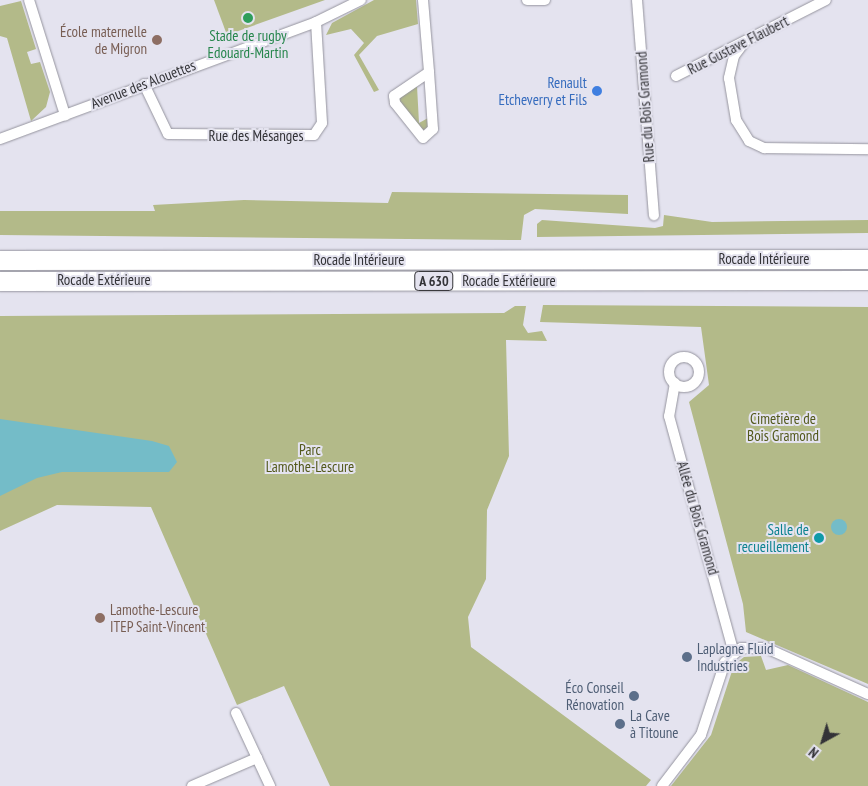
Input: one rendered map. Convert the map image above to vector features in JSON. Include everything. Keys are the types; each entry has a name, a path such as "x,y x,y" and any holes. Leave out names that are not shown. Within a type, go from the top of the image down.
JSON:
{"highway":[{"name":"Rocade Intérieure","path":"0,260 868,260"},
{"name":"Rocade Extérieure","path":"0,280 868,280"}],"street":[{"path":"29,0 65,115"},
{"name":"Avenue des Alouettes","path":"0,139 144,84 316,22 361,0"},
{"path":"423,0 429,72 433,129 423,138 395,102 394,96 429,72"},
{"path":"527,0 545,0"},
{"name":"Rue du Bois Gramond","path":"638,0 654,215"},
{"name":"Rue Gustave Flaubert","path":"676,76 744,44 826,0"},
{"name":"Rue des Mésanges","path":"144,84 168,134 314,135 322,123 316,22"},
{"path":"744,44 734,56 729,78 736,120 750,141 764,148 868,149"},
{"name":"Allée du Bois Gramond","path":"675,383 669,416 734,652"},
{"path":"662,786 701,736 725,662 734,652 748,647 766,648 868,694"},
{"path":"236,712 270,786"},
{"path":"192,786 257,758"}],"green space":[{"name":"Stade de rugby Edouard-Martin","path":"214,0 325,0 227,35"},
{"path":"374,0 416,0 418,24 377,36 359,55 379,90 374,92 354,55 364,43 351,29 326,35 332,23"},
{"path":"21,1 36,49 27,52 31,64 40,62 50,92 46,107 31,121 7,38 0,36 0,6"},
{"path":"417,86 419,123 428,118 429,126 421,132 399,104 399,98"},
{"path":"392,192 628,195 628,214 535,209 524,215 521,240 0,235 0,211 155,211 153,205 244,200 388,203"},
{"path":"664,215 712,222 868,220 868,233 537,237 537,224 542,220 655,228 663,226"},
{"name":"Cimetière de Bois Gramond","path":"543,305 868,307 868,684 746,632 743,604 689,402 709,385 701,327 540,322"},
{"name":"Parc Lamothe-Lescure","path":"515,306 526,306 523,325 528,333 542,331 547,341 506,340 509,456 487,510 486,579 468,617 471,647 651,780 646,786 330,786 284,686 237,705 151,507 57,505 0,531 0,316 504,313"},
{"path":"761,656 766,670 788,665 868,702 868,786 671,786 711,735 734,665 744,657"}],"water":[{"path":"0,419 152,441 169,446 177,462 169,472 62,472 37,478 0,496"},
{"path":"839,519 847,527 839,535 831,527"}],"place":[{"name":"Stade de rugby Edouard-Martin","path":"248,18"},
{"name":"École maternelle de Migron","path":"157,40"},
{"name":"Renault Etcheverry et Fils","path":"597,91"},
{"name":"Salle de recueillement","path":"819,538"},
{"name":"Lamothe-Lescure ITEP Saint-Vincent","path":"100,618"},
{"name":"Laplagne Fluid Industries","path":"687,657"},
{"name":"Éco Conseil Rénovation","path":"634,696"},
{"name":"La Cave à Titoune","path":"620,724"}]}
